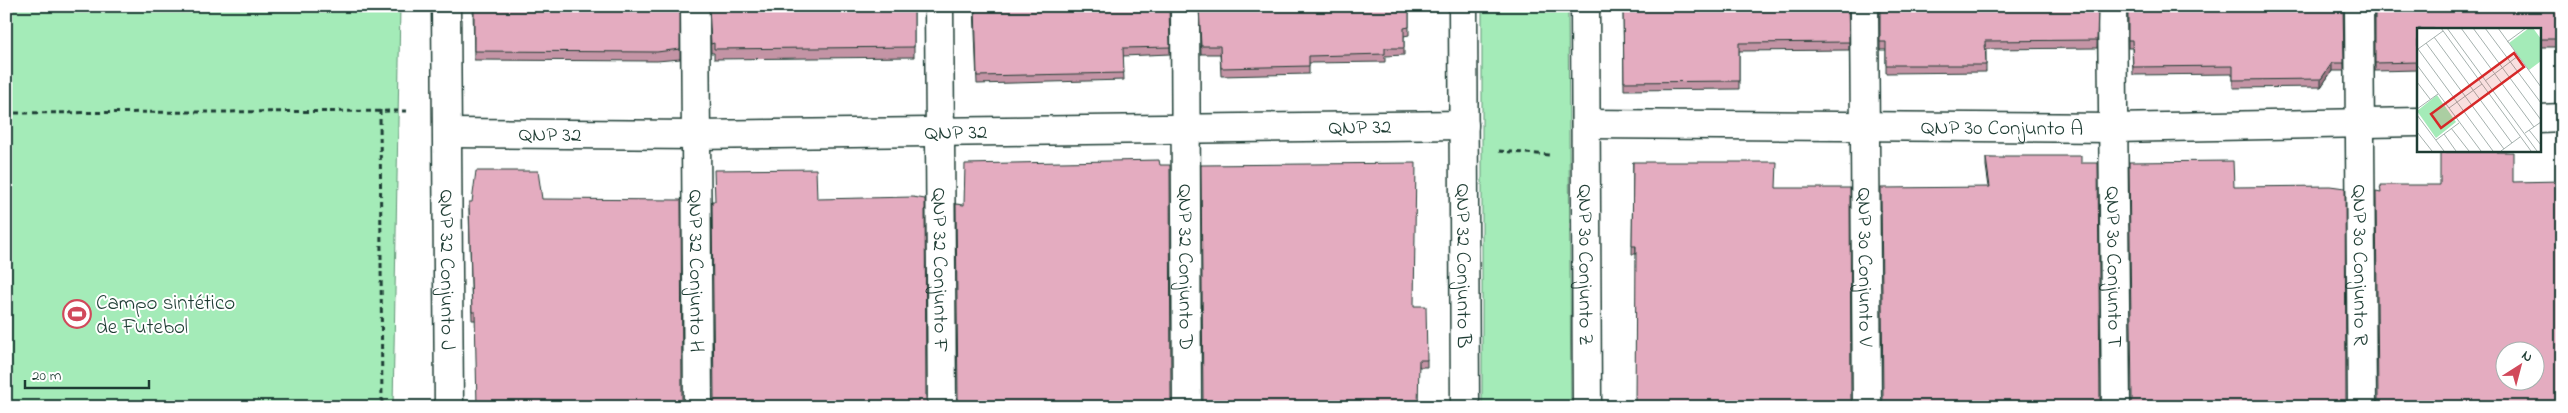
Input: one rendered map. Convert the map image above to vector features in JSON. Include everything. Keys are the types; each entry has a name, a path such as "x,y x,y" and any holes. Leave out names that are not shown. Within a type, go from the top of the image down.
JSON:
{"street":[{"name":"QNP 32 Conjunto J","path":"446,6 449,407"},
{"name":"QNP 32 Conjunto H","path":"695,6 698,407"},
{"name":"QNP 32 Conjunto F","path":"939,6 942,407"},
{"name":"QNP 32 Conjunto D","path":"1185,6 1187,407"},
{"name":"QNP 32 Conjunto B","path":"1463,6 1465,407"},
{"name":"QNP 30 Conjunto Z","path":"1585,6 1587,407"},
{"name":"QNP 30 Conjunto V","path":"1864,6 1867,407"},
{"name":"QNP 30 Conjunto T","path":"2112,6 2116,407"},
{"name":"QNP 30 Conjunto R","path":"2359,6 2362,407"},
{"path":"2540,119 2562,118"},
{"name":"QNP 30 Conjunto A","path":"1586,124 1865,128 2114,128 2417,122"},
{"name":"QNP 32","path":"448,133 696,135 1185,128 1464,137"}],"path":[{"path":"6,113 382,110 382,407"},
{"path":"1464,137 1586,157"}],"green space":[{"path":"6,6 400,6 393,407 6,407"},
{"path":"1482,6 1568,7 1571,407 1482,407"}],"building":[{"path":"474,6 680,6 680,49 657,52 474,51"},
{"path":"709,6 914,6 914,47 714,49 714,43 711,44"},
{"path":"975,6 1169,6 1170,47 1123,48 1124,73 977,76"},
{"path":"1199,6 1409,6 1409,27 1404,28 1404,48 1385,48 1385,54 1309,56 1309,66 1221,68 1220,46 1201,46"},
{"path":"1623,6 1848,6 1849,42 1739,43 1739,81 1624,82"},
{"path":"1880,6 2098,6 2097,40 1985,41 1986,65 1886,65 1886,42 1880,42"},
{"path":"2128,6 2343,6 2344,63 2332,63 2321,79 2233,80 2233,66 2133,67 2132,40 2128,40"},
{"path":"2375,6 2562,6 2562,39 2540,39 2540,28 2417,28 2417,62 2375,63"},
{"path":"2440,152 2513,152 2513,182 2562,181 2562,407 2375,407 2378,399 2376,192 2381,193 2380,185 2440,185"},
{"path":"2004,156 2081,156 2081,163 2098,163 2100,399 2103,407 1880,407 1883,399 1881,188 1990,187 1986,158 2004,158"},
{"path":"1159,160 1160,165 1170,165 1171,399 1173,407 956,407 958,399 956,204 964,205 965,164"},
{"path":"2233,161 2234,187 2330,186 2345,188 2346,399 2349,407 2129,407 2132,399 2129,162"},
{"path":"1633,162 1777,162 1776,188 1850,188 1851,399 1854,407 1635,407 1636,246 1632,246"},
{"path":"1416,163 1414,306 1426,306 1427,360 1419,360 1418,407 1200,407 1203,399 1201,165"},
{"path":"816,169 817,199 913,197 925,199 926,399 928,407 712,407 714,399 712,201 715,201 714,170"},
{"path":"476,171 538,171 542,199 681,200 682,399 684,407 477,407 475,312 472,312 469,202 472,202"}],"place":[{"name":"Campo sintético de Futebol","path":"77,314"}]}
